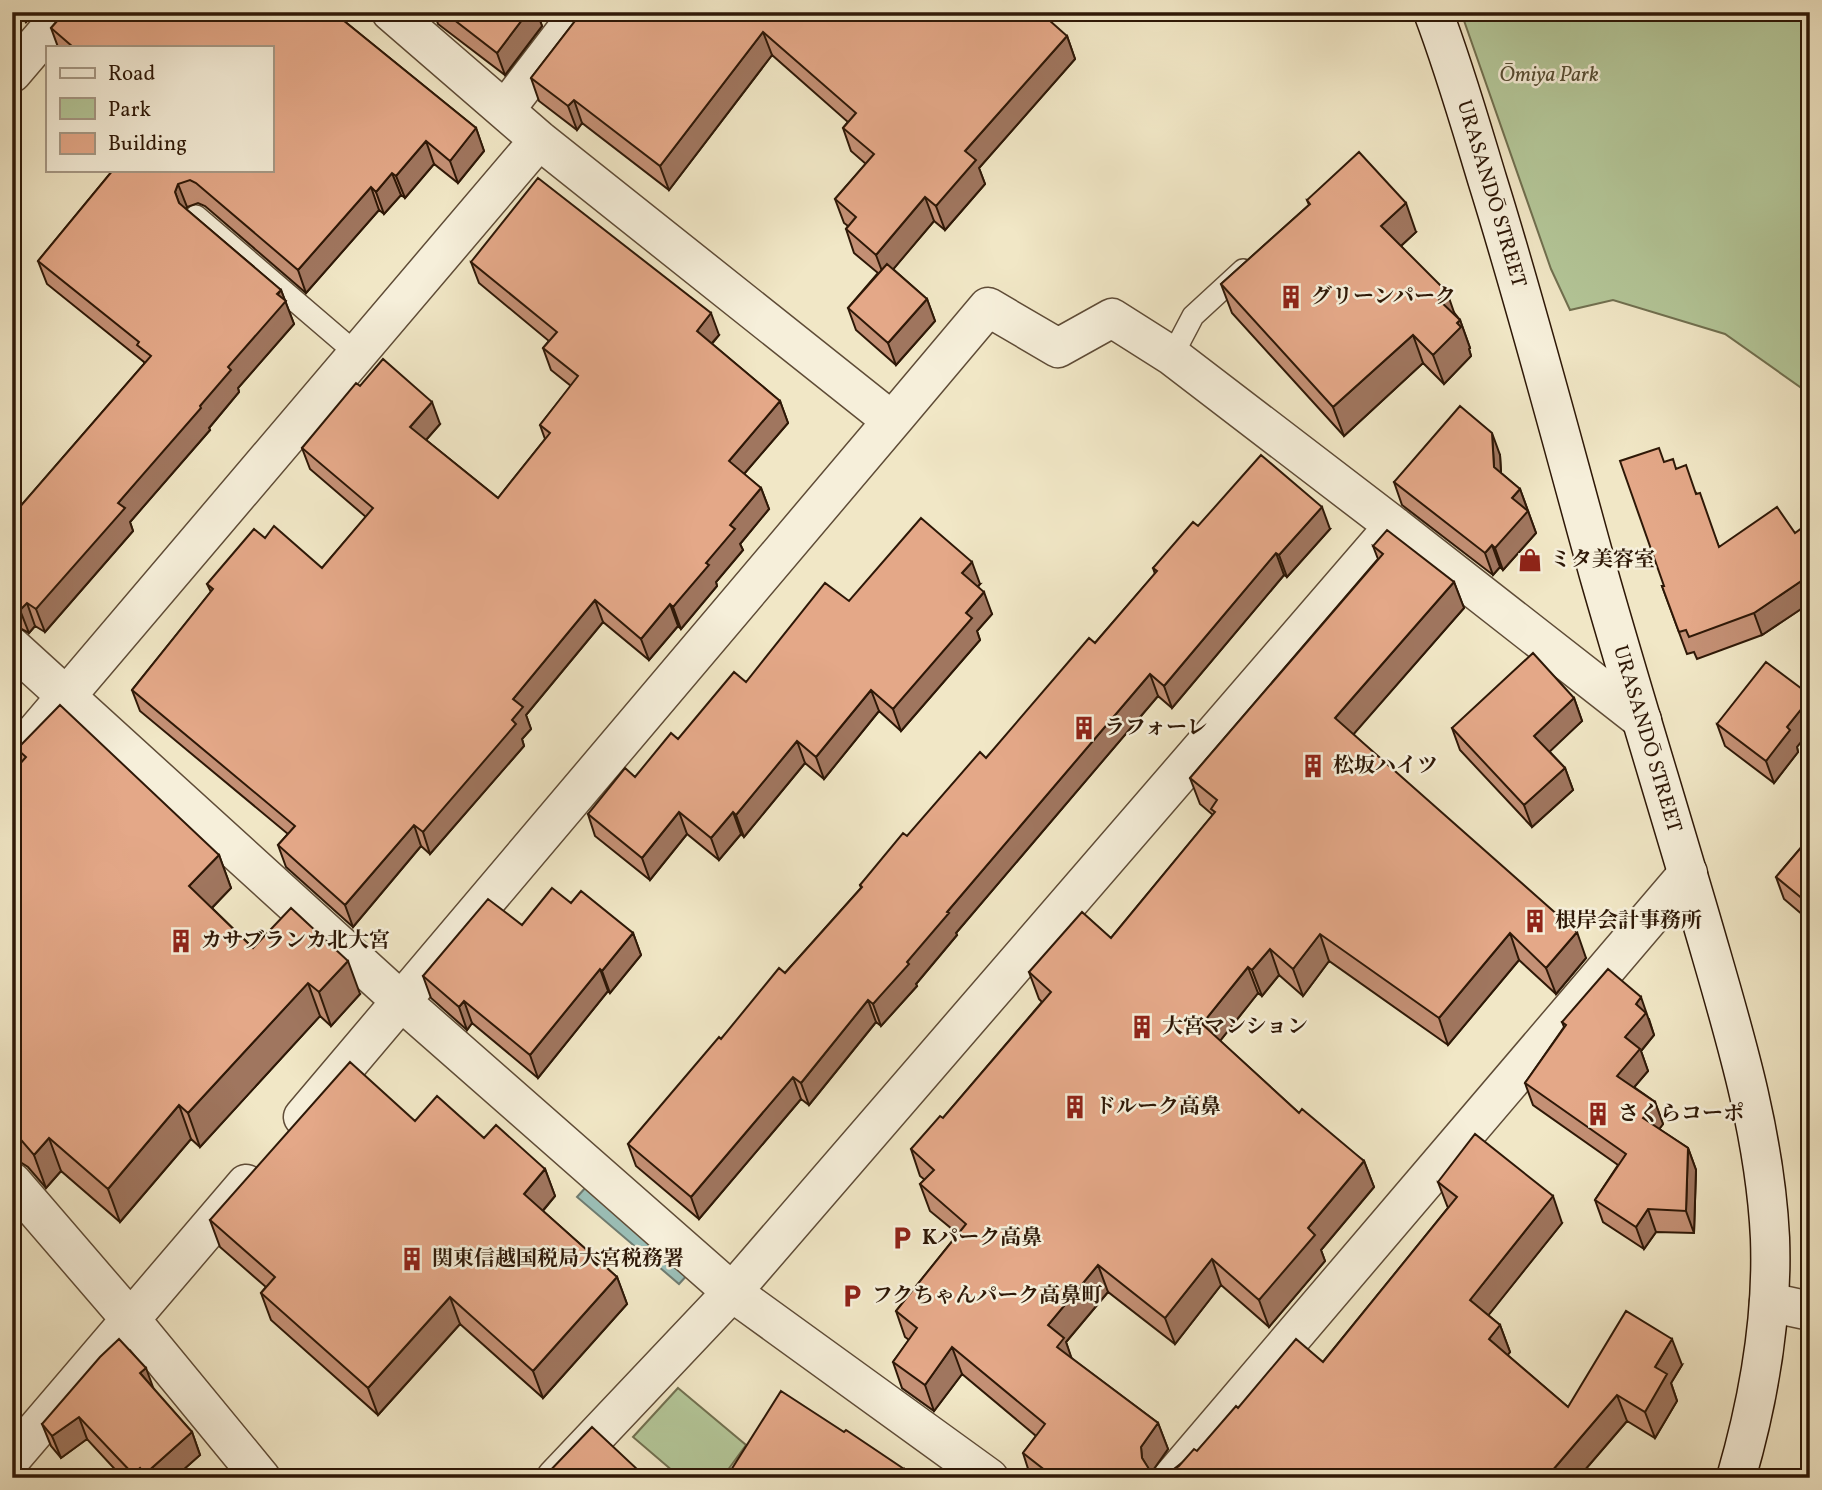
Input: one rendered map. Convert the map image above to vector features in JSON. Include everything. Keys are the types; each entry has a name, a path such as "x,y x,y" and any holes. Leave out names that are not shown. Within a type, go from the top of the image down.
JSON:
{"street":[{"path":"12,73 64,12"},
{"path":"391,12 539,139 891,421"},
{"path":"505,110 580,12"},
{"name":"URASANDŌ STREET","path":"1433,12 1456,73 1524,298 1599,574 1743,1063 1764,1175 1770,1238 1769,1302 1763,1367 1751,1427 1736,1478"},
{"path":"12,760 539,139"},
{"path":"12,1458 988,307 1058,348 1112,318 1172,356 1642,720"},
{"path":"556,1478 732,1292 1394,526"},
{"path":"12,647 401,1001 732,1292 989,1478"},
{"path":"1172,1478 1688,873"},
{"path":"12,1182 131,1320 261,1478"},
{"path":"1769,1302 1810,1311"}],"lane":[{"path":"196,216 357,354"},
{"path":"1172,356 1193,316 1262,254"}],"green space":[{"name":"Ōmiya Park","path":"1461,12 1810,12 1810,394 1725,334 1613,300 1570,310 1551,269"},
{"path":"678,1388 746,1445 722,1478 681,1478 633,1437"}],"water":[{"path":"587,1186 689,1273 679,1284 577,1197"}],"building":[{"path":"65,12 333,12 476,128 450,161 426,141 396,176 392,173 376,192 371,187 298,270 196,183 190,180 178,184 175,192 179,203 281,290 277,294 286,301 228,367 231,370 201,408 118,503 125,508 36,609 27,603 20,610 12,605 12,516 151,356 137,345 139,342 38,261 111,172 273,172 273,46 72,46 51,28"},
{"path":"444,12 528,12 497,53"},
{"path":"582,12 1040,12 1067,36 965,151 976,160 936,206 925,197 876,255 846,229 856,217 835,199 874,154 843,128 856,113 763,32 660,166 574,100 568,106 531,78"},
{"path":"1359,152 1406,203 1381,226 1447,292 1439,300 1460,320 1457,323 1461,327 1433,355 1413,335 1333,407 1221,284 1310,204 1307,200"},
{"path":"538,178 711,313 697,331 780,401 729,461 761,488 730,525 735,529 706,563 709,565 673,607 670,604 641,639 595,600 513,699 523,707 512,720 516,724 423,832 414,825 345,905 278,845 295,826 132,690 213,589 207,584 254,529 265,538 274,526 322,568 373,508 302,448 356,383 360,386 383,359 432,402 410,427 498,498 550,433 540,425 578,376 543,348 557,332 471,262"},
{"path":"887,264 927,299 888,343 848,308"},
{"path":"1460,406 1492,433 1494,467 1520,489 1512,498 1528,511 1495,548 1492,545 1485,553 1394,482"},
{"path":"1659,448 1664,462 1673,459 1676,469 1686,465 1696,494 1700,493 1719,547 1777,507 1795,533 1806,525 1810,531 1810,575 1754,613 1689,637 1686,630 1679,632 1620,461"},
{"path":"1261,455 1322,507 1279,555 1276,553 1164,686 1150,674 947,912 949,913 907,962 909,964 873,1004 868,1000 801,1083 793,1077 691,1197 628,1144 719,1037 721,1039 779,968 785,973 862,887 860,885 903,833 907,836 980,752 986,758 1089,638 1095,643 1157,571 1153,568 1193,522 1198,526"},
{"path":"921,518 972,562 962,573 984,592 966,613 972,618 893,709 871,690 816,757 797,741 736,815 733,812 711,838 679,812 642,858 588,814 625,768 635,777 671,733 678,739 734,672 746,682 825,583 849,601"},
{"path":"1387,530 1454,582 1335,718 1577,932 1546,968 1510,933 1439,1018 1320,934 1293,969 1270,949 1252,970 1248,967 1202,1024 1299,1113 1302,1109 1364,1161 1308,1228 1315,1235 1259,1300 1212,1259 1165,1318 1098,1265 1048,1325 1064,1338 1057,1347 1158,1423 1141,1447 1142,1458 1149,1469 1159,1473 1170,1472 1194,1449 1197,1451 1236,1406 1238,1408 1296,1339 1323,1362 1457,1197 1438,1182 1475,1134 1553,1196 1470,1300 1500,1325 1489,1339 1568,1407 1626,1311 1672,1339 1655,1367 1667,1374 1645,1412 1617,1395 1546,1478 1055,1478 1023,1453 1045,1424 952,1347 925,1385 893,1362 917,1328 896,1311 966,1224 920,1184 934,1170 911,1149 940,1116 943,1118 1051,992 1029,972 1082,912 1111,938 1215,812 1211,809 1217,800 1190,778 1383,554 1373,546"},
{"path":"1533,653 1574,698 1534,736 1565,768 1524,805 1452,728"},
{"path":"1766,662 1810,695 1810,698 1787,727 1790,730 1766,761 1717,724"},
{"path":"60,705 219,855 189,886 253,948 291,908 348,961 319,992 308,983 188,1113 179,1105 108,1189 49,1138 34,1155 12,1132 12,773 26,757 17,749"},
{"path":"1810,837 1810,905 1776,877"},
{"path":"552,888 571,903 581,891 633,933 530,1055 464,1001 459,1007 423,976 488,899 522,925"},
{"path":"1608,969 1641,997 1636,1004 1646,1013 1625,1037 1640,1049 1617,1076 1655,1102 1643,1118 1688,1148 1686,1211 1648,1209 1636,1227 1595,1200 1626,1154 1525,1083 1566,1025 1562,1022"},
{"path":"350,1062 415,1121 437,1096 484,1138 496,1125 545,1169 524,1194 617,1277 533,1371 450,1297 368,1388 261,1293 275,1277 210,1220"},
{"path":"119,1339 146,1368 140,1373 192,1432 145,1474 140,1468 133,1474 79,1417 52,1436 42,1424"},
{"path":"781,1391 904,1469 898,1478 726,1478"},
{"path":"592,1427 638,1470 631,1478 543,1478"}],"place":[{"name":"グリーンパーク","path":"1291,297"},
{"name":"ミタ美容室","path":"1530,560"},
{"name":"ラフォーレ","path":"1084,728"},
{"name":"松坂ハイツ","path":"1313,766"},
{"name":"根岸会計事務所","path":"1535,921"},
{"name":"カサブランカ北大宮","path":"181,941"},
{"name":"大宮マンション","path":"1142,1027"},
{"name":"ドルーク高鼻","path":"1075,1107"},
{"name":"さくらコーポ","path":"1598,1114"},
{"name":"Kパーク高鼻","path":"902,1238"},
{"name":"関東信越国税局大宮税務署","path":"412,1259"},
{"name":"フクちゃんパーク高鼻町","path":"852,1296"}]}
